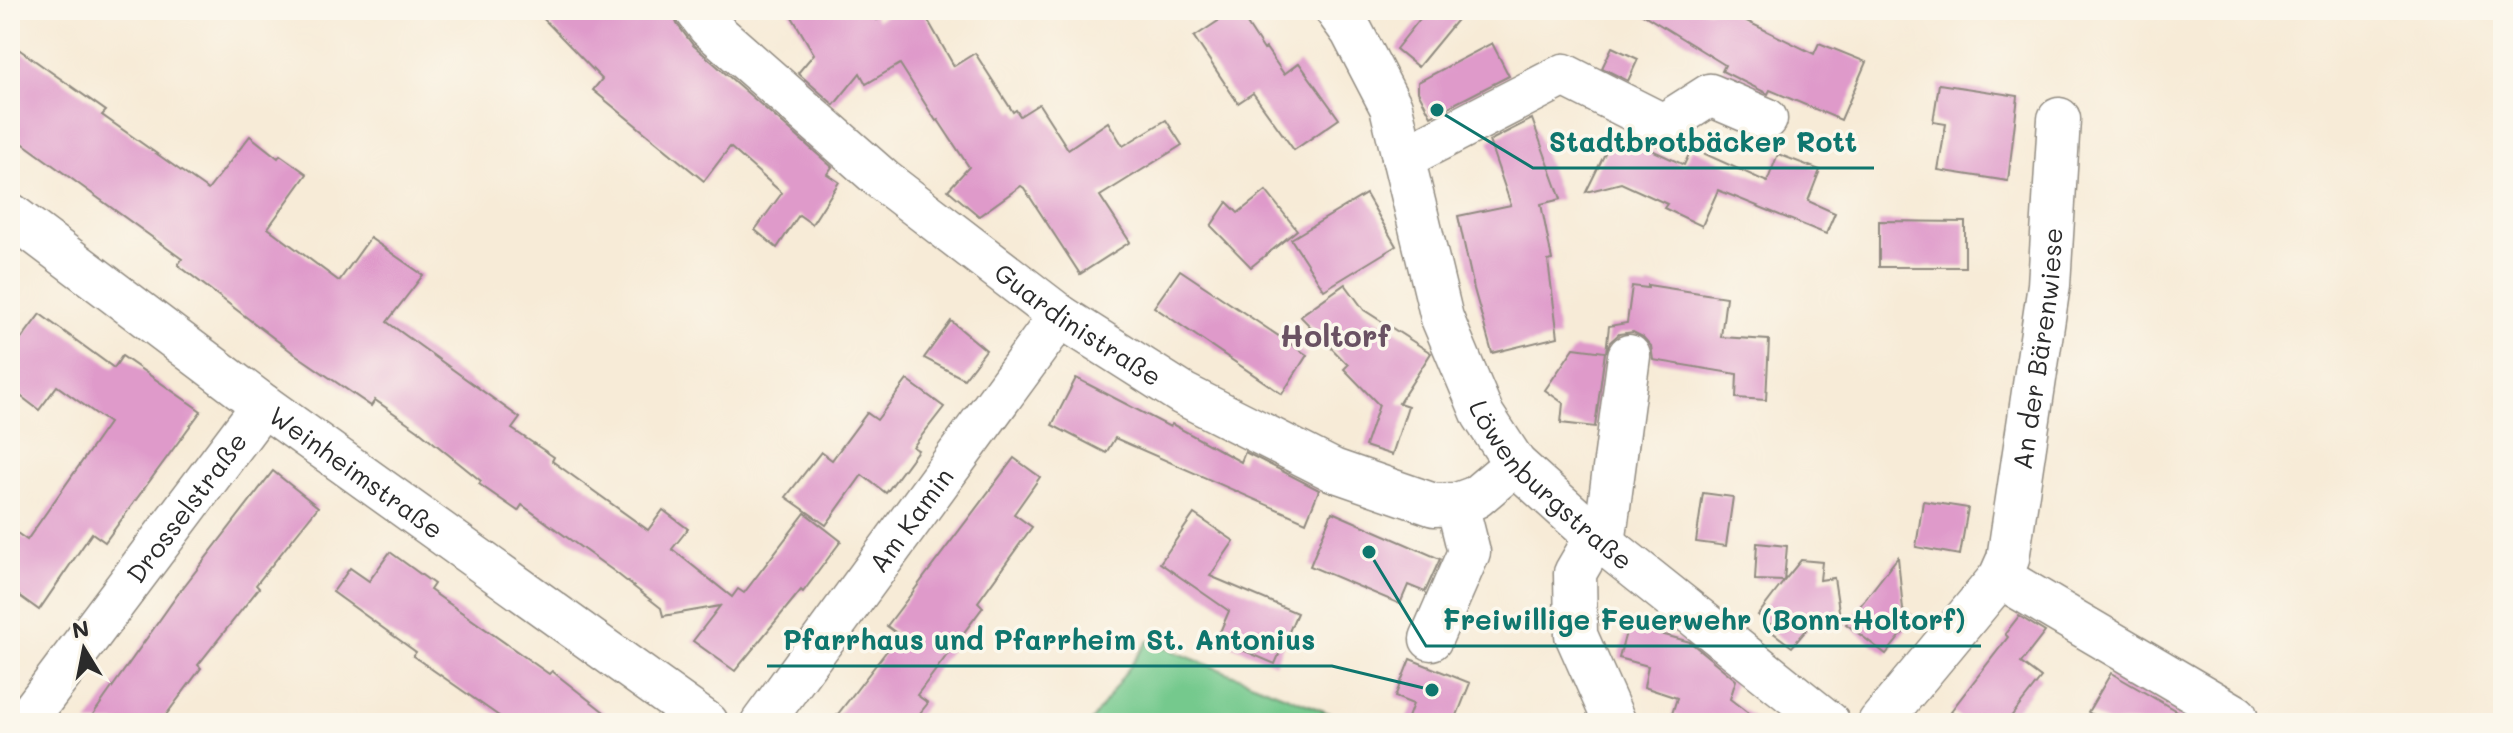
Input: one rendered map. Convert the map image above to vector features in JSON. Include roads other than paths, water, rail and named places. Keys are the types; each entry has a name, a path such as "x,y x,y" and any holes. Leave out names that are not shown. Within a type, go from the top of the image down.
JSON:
{"street":[{"name":"Guardinistraße","path":"696,10 709,27 883,180 1060,316 1183,394 1333,470 1434,505 1457,504"},
{"name":"Löwenburgstraße","path":"1336,10 1352,32 1391,107 1442,318 1483,415 1515,464 1600,541 1829,723"},
{"path":"1403,158 1564,75 1663,125 1710,95 1766,119"},
{"name":"An der Bärenwiese","path":"1879,723 2000,577 2008,559 2049,285 2059,119"},
{"name":"Weinheimstraße","path":"10,214 263,405 707,723"},
{"name":"Am Kamin","path":"762,723 1060,316"},
{"path":"1597,712 1576,635 1575,573 1600,541 1629,356"},
{"name":"Drosselstraße","path":"24,723 263,405"},
{"path":"1431,639 1469,552 1457,504 1476,497 1515,464"},
{"path":"2000,577 2236,716"}],"place":[{"name":"Stadtbrotbäcker Rott","path":"1437,110"},
{"name":"Freiwillige Feuerwehr (Bonn-Holtorf)","path":"1369,552"},
{"name":"Pfarrhaus und Pfarrheim St. Antonius","path":"1432,690"}],"district":[{"name":"Holtorf","path":"1335,335"}]}
